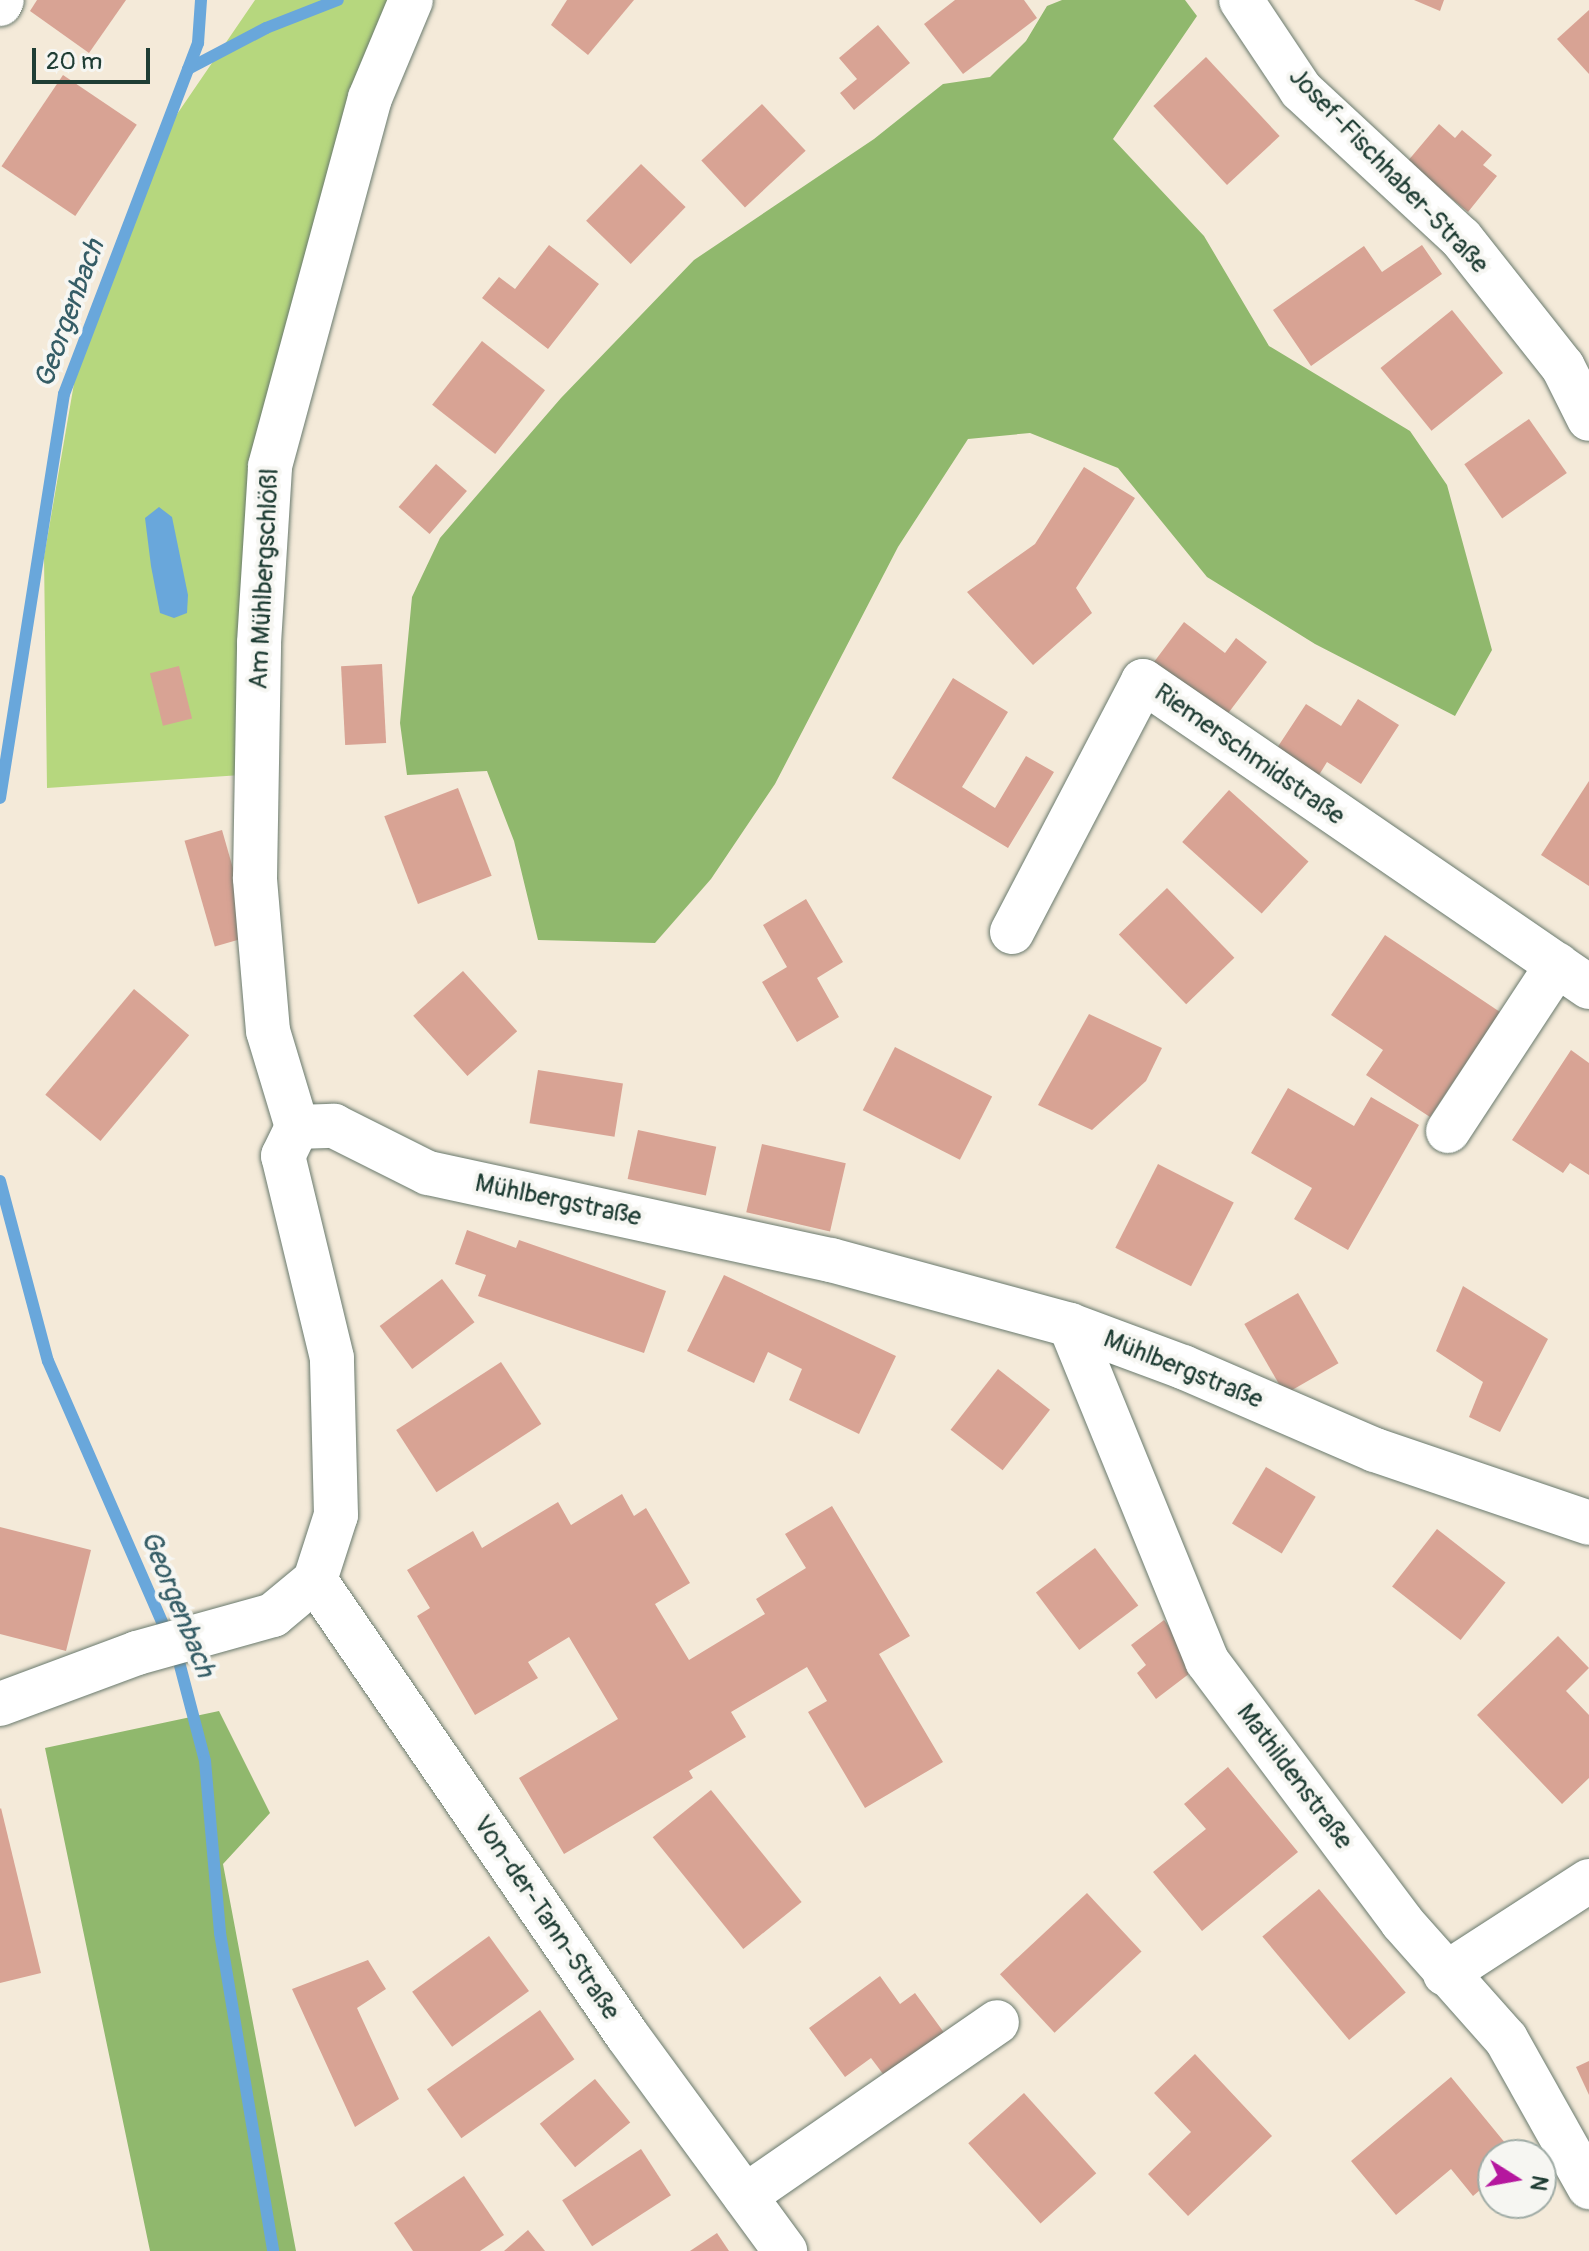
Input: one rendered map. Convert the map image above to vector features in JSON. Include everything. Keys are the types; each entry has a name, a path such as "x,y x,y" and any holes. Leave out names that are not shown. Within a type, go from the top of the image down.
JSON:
{"street":[{"name":"Am Mühlbergschlößl","path":"297,1127 268,1031 255,878 259,643 270,466 380,63 411,0"},
{"name":"Josef-Fischhaber-Straße","path":"1241,0 1301,90 1461,238 1563,367 1589,419"},
{"name":"Riemerschmidstraße","path":"1012,932 1143,681 1573,976"},
{"path":"1448,1131 1573,976"},
{"name":"Mühlbergstraße","path":"297,1127 334,1126 428,1173 831,1260 1070,1325 1183,1367 1375,1450 1589,1523"},
{"path":"0,1704 137,1653 273,1615 315,1580 336,1515 332,1358 283,1156 297,1127"},
{"name":"Mathildenstraße","path":"1070,1325 1207,1661 1445,1974 1506,2039 1589,2187"},
{"name":"Von-der-Tann-Straße","path":"315,1580 627,2035 785,2251"},
{"path":"1445,1974 1589,1881"},
{"path":"745,2196 997,2022"}],"green space":[{"path":"255,0 411,0 270,466 257,774 47,788 44,557 81,343 158,142"},
{"path":"1062,0 1185,0 1197,16 1113,139 1204,236 1269,346 1410,431 1447,485 1492,650 1455,716 1315,644 1207,577 1118,468 1030,433 968,439 898,547 775,784 711,879 655,943 538,940 514,841 487,771 407,775 400,723 412,597 440,538 561,398 694,260 874,139 943,84 990,77 1026,41 1047,6"},
{"path":"219,1711 270,1813 223,1864 296,2251 150,2251 45,1748"}],"water":[{"path":"159,507 172,517 188,595 187,613 174,618 160,613 151,566 145,518"}],"building":[{"path":"37,0 126,0 89,53 30,11"},
{"path":"567,0 634,0 588,55 551,25"},
{"path":"955,0 1024,0 1037,18 963,74 924,24"},
{"path":"1414,0 1444,0 1440,11"},
{"path":"1589,10 1589,74 1557,39"},
{"path":"878,25 910,63 854,110 840,93 857,79 839,58"},
{"path":"1206,57 1280,136 1227,185 1153,106"},
{"path":"63,75 137,125 75,216 1,166"},
{"path":"762,104 806,151 745,207 701,161"},
{"path":"1439,124 1455,138 1462,130 1492,155 1483,165 1497,176 1468,212 1407,162"},
{"path":"641,164 686,207 631,264 586,221"},
{"path":"549,245 599,284 548,349 482,298 499,277 515,289"},
{"path":"1422,245 1442,274 1311,366 1273,310 1364,246 1382,272"},
{"path":"1452,310 1503,373 1431,431 1381,368"},
{"path":"482,341 545,390 495,454 432,405"},
{"path":"1529,419 1567,473 1502,518 1464,464"},
{"path":"436,464 467,491 430,534 399,507"},
{"path":"1084,467 1135,498 1076,588 1092,613 1033,665 967,592 1035,544"},
{"path":"1184,622 1225,653 1236,638 1267,662 1226,716 1154,662"},
{"path":"382,664 386,743 345,745 341,666"},
{"path":"179,666 192,718 163,726 150,673"},
{"path":"953,678 1008,712 962,787 995,808 1026,756 1054,772 1008,848 892,778"},
{"path":"1358,699 1399,725 1361,784 1327,762 1319,775 1277,748 1306,704 1341,726"},
{"path":"1589,781 1589,886 1541,855"},
{"path":"458,788 492,876 418,904 384,816"},
{"path":"1229,790 1309,862 1262,914 1182,842"},
{"path":"222,830 252,936 215,946 185,841"},
{"path":"1167,888 1234,958 1186,1004 1119,935"},
{"path":"806,899 843,962 817,978 839,1017 797,1042 762,982 787,967 763,925"},
{"path":"1385,935 1500,1012 1430,1117 1366,1075 1383,1050 1331,1015"},
{"path":"463,971 517,1031 467,1076 413,1016"},
{"path":"134,989 189,1035 100,1141 45,1095"},
{"path":"1089,1014 1162,1048 1146,1081 1092,1130 1038,1105"},
{"path":"895,1047 992,1096 960,1160 863,1110"},
{"path":"1571,1050 1589,1063 1589,1175 1570,1163 1563,1173 1512,1140"},
{"path":"538,1070 623,1083 614,1137 530,1123"},
{"path":"1288,1088 1354,1126 1371,1097 1419,1125 1348,1250 1294,1219 1312,1188 1251,1153"},
{"path":"638,1130 716,1147 706,1196 628,1179"},
{"path":"762,1144 846,1163 830,1232 746,1212"},
{"path":"1158,1164 1234,1203 1191,1286 1115,1248"},
{"path":"467,1230 516,1248 519,1240 666,1291 644,1353 478,1296 486,1275 455,1264"},
{"path":"724,1275 896,1356 859,1434 789,1400 802,1369 768,1352 754,1383 687,1351"},
{"path":"442,1279 474,1322 412,1369 380,1326"},
{"path":"1463,1286 1548,1339 1500,1432 1469,1417 1483,1382 1436,1351"},
{"path":"1298,1293 1338,1363 1285,1394 1244,1324"},
{"path":"501,1362 541,1424 436,1492 396,1430"},
{"path":"998,1369 1050,1410 1003,1470 951,1430"},
{"path":"1266,1467 1316,1497 1282,1553 1232,1524"},
{"path":"622,1494 634,1516 646,1508 690,1583 655,1604 689,1660 765,1614 756,1599 806,1568 785,1534 832,1506 910,1636 879,1654 943,1762 865,1808 808,1712 827,1701 807,1667 731,1712 746,1737 689,1771 693,1778 564,1854 519,1778 618,1719 569,1637 528,1662 538,1678 475,1715 417,1616 430,1608 407,1570 473,1531 482,1548 558,1502 571,1525"},
{"path":"0,1527 91,1550 66,1651 0,1634"},
{"path":"1437,1529 1506,1583 1461,1640 1392,1587"},
{"path":"1095,1548 1138,1606 1079,1650 1036,1593"},
{"path":"1164,1620 1198,1667 1156,1699 1137,1673 1146,1665 1131,1645"},
{"path":"1558,1636 1589,1668 1566,1691 1589,1715 1589,1778 1562,1804 1477,1715"},
{"path":"1228,1767 1298,1852 1202,1931 1153,1872 1206,1829 1184,1804"},
{"path":"711,1790 802,1902 743,1949 653,1837"},
{"path":"0,1809 41,1973 0,1983"},
{"path":"1319,1889 1406,1992 1349,2040 1262,1937"},
{"path":"1087,1893 1142,1952 1055,2033 1000,1974"},
{"path":"489,1936 529,1991 452,2047 412,1992"},
{"path":"368,1960 386,1989 357,2008 399,2099 355,2127 292,1989"},
{"path":"880,1976 900,2004 915,1993 948,2038 889,2082 871,2058 845,2077 809,2028"},
{"path":"540,2010 574,2059 461,2138 427,2089"},
{"path":"1195,2054 1272,2136 1188,2216 1148,2174 1191,2132 1154,2093"},
{"path":"1589,2061 1589,2095 1576,2067"},
{"path":"1451,2077 1502,2139 1477,2139 1477,2193 1473,2196 1451,2169 1396,2215 1351,2161"},
{"path":"595,2079 630,2123 575,2167 540,2124"},
{"path":"1024,2093 1096,2173 1041,2223 968,2143"},
{"path":"641,2149 671,2195 592,2246 562,2200"},
{"path":"464,2176 504,2235 480,2251 413,2251 394,2223"},
{"path":"528,2230 545,2251 504,2251"},
{"path":"717,2233 729,2251 690,2251"}],"waterway":[{"name":"Georgenbach","path":"0,798 64,394 198,43 201,0"},
{"path":"188,69 266,28 338,0"},
{"name":"Georgenbach","path":"0,1181 48,1361 178,1658 205,1761 220,1933 273,2251"}]}
